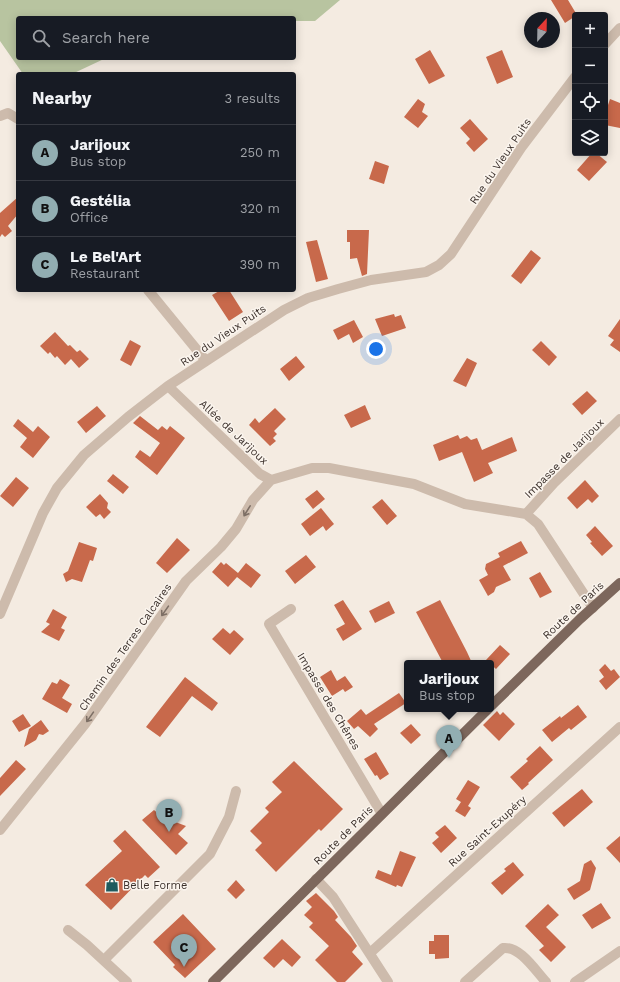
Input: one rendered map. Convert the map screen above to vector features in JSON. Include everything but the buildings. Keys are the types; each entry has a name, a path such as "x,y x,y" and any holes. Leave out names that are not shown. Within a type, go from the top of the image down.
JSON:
{"main road":[{"name":"Route de Paris","path":"494,703 620,583"},
{"name":"Route de Paris","path":"213,981 485,712"}],"street":[{"path":"608,41 620,28"},
{"name":"Rue du Vieux Puits","path":"0,614 43,513 57,488 84,455 128,417 168,386 284,310 308,298 371,280 426,272 440,265 450,254 521,148 572,80"},
{"path":"0,116 8,113 16,118"},
{"path":"150,292 206,361"},
{"name":"Allée de Jarijoux","path":"168,386 260,474 271,480 312,468 329,468 414,484 465,504 526,514"},
{"name":"Impasse de Jarijoux","path":"526,514 554,483 620,419"},
{"name":"Chemin des Terres Calcaires","path":"0,830 85,724 186,580 222,547 236,529 253,500 271,480"},
{"path":"526,514 538,524 593,608"},
{"name":"Impasse des Chênes","path":"291,609 269,624 382,814"},
{"name":"Rue Saint-Exupéry","path":"370,953 620,727"},
{"path":"104,960 210,854 229,817 236,791"},
{"path":"316,878 333,897 388,982"},
{"path":"68,930 104,960 127,982"},
{"path":"465,982 503,948 509,948 517,951 546,982"},
{"path":"575,982 620,951"}],"green space":[{"path":"0,0 340,0 315,21 296,21 296,16 16,16 16,60 102,60 76,72 22,72 0,41"}],"place":[{"name":"Jarijoux","path":"449,758"},
{"name":"Gestélia","path":"169,832"},
{"name":"Belle Forme","path":"112,885"},
{"name":"Le Bel'Art","path":"184,967"}]}
